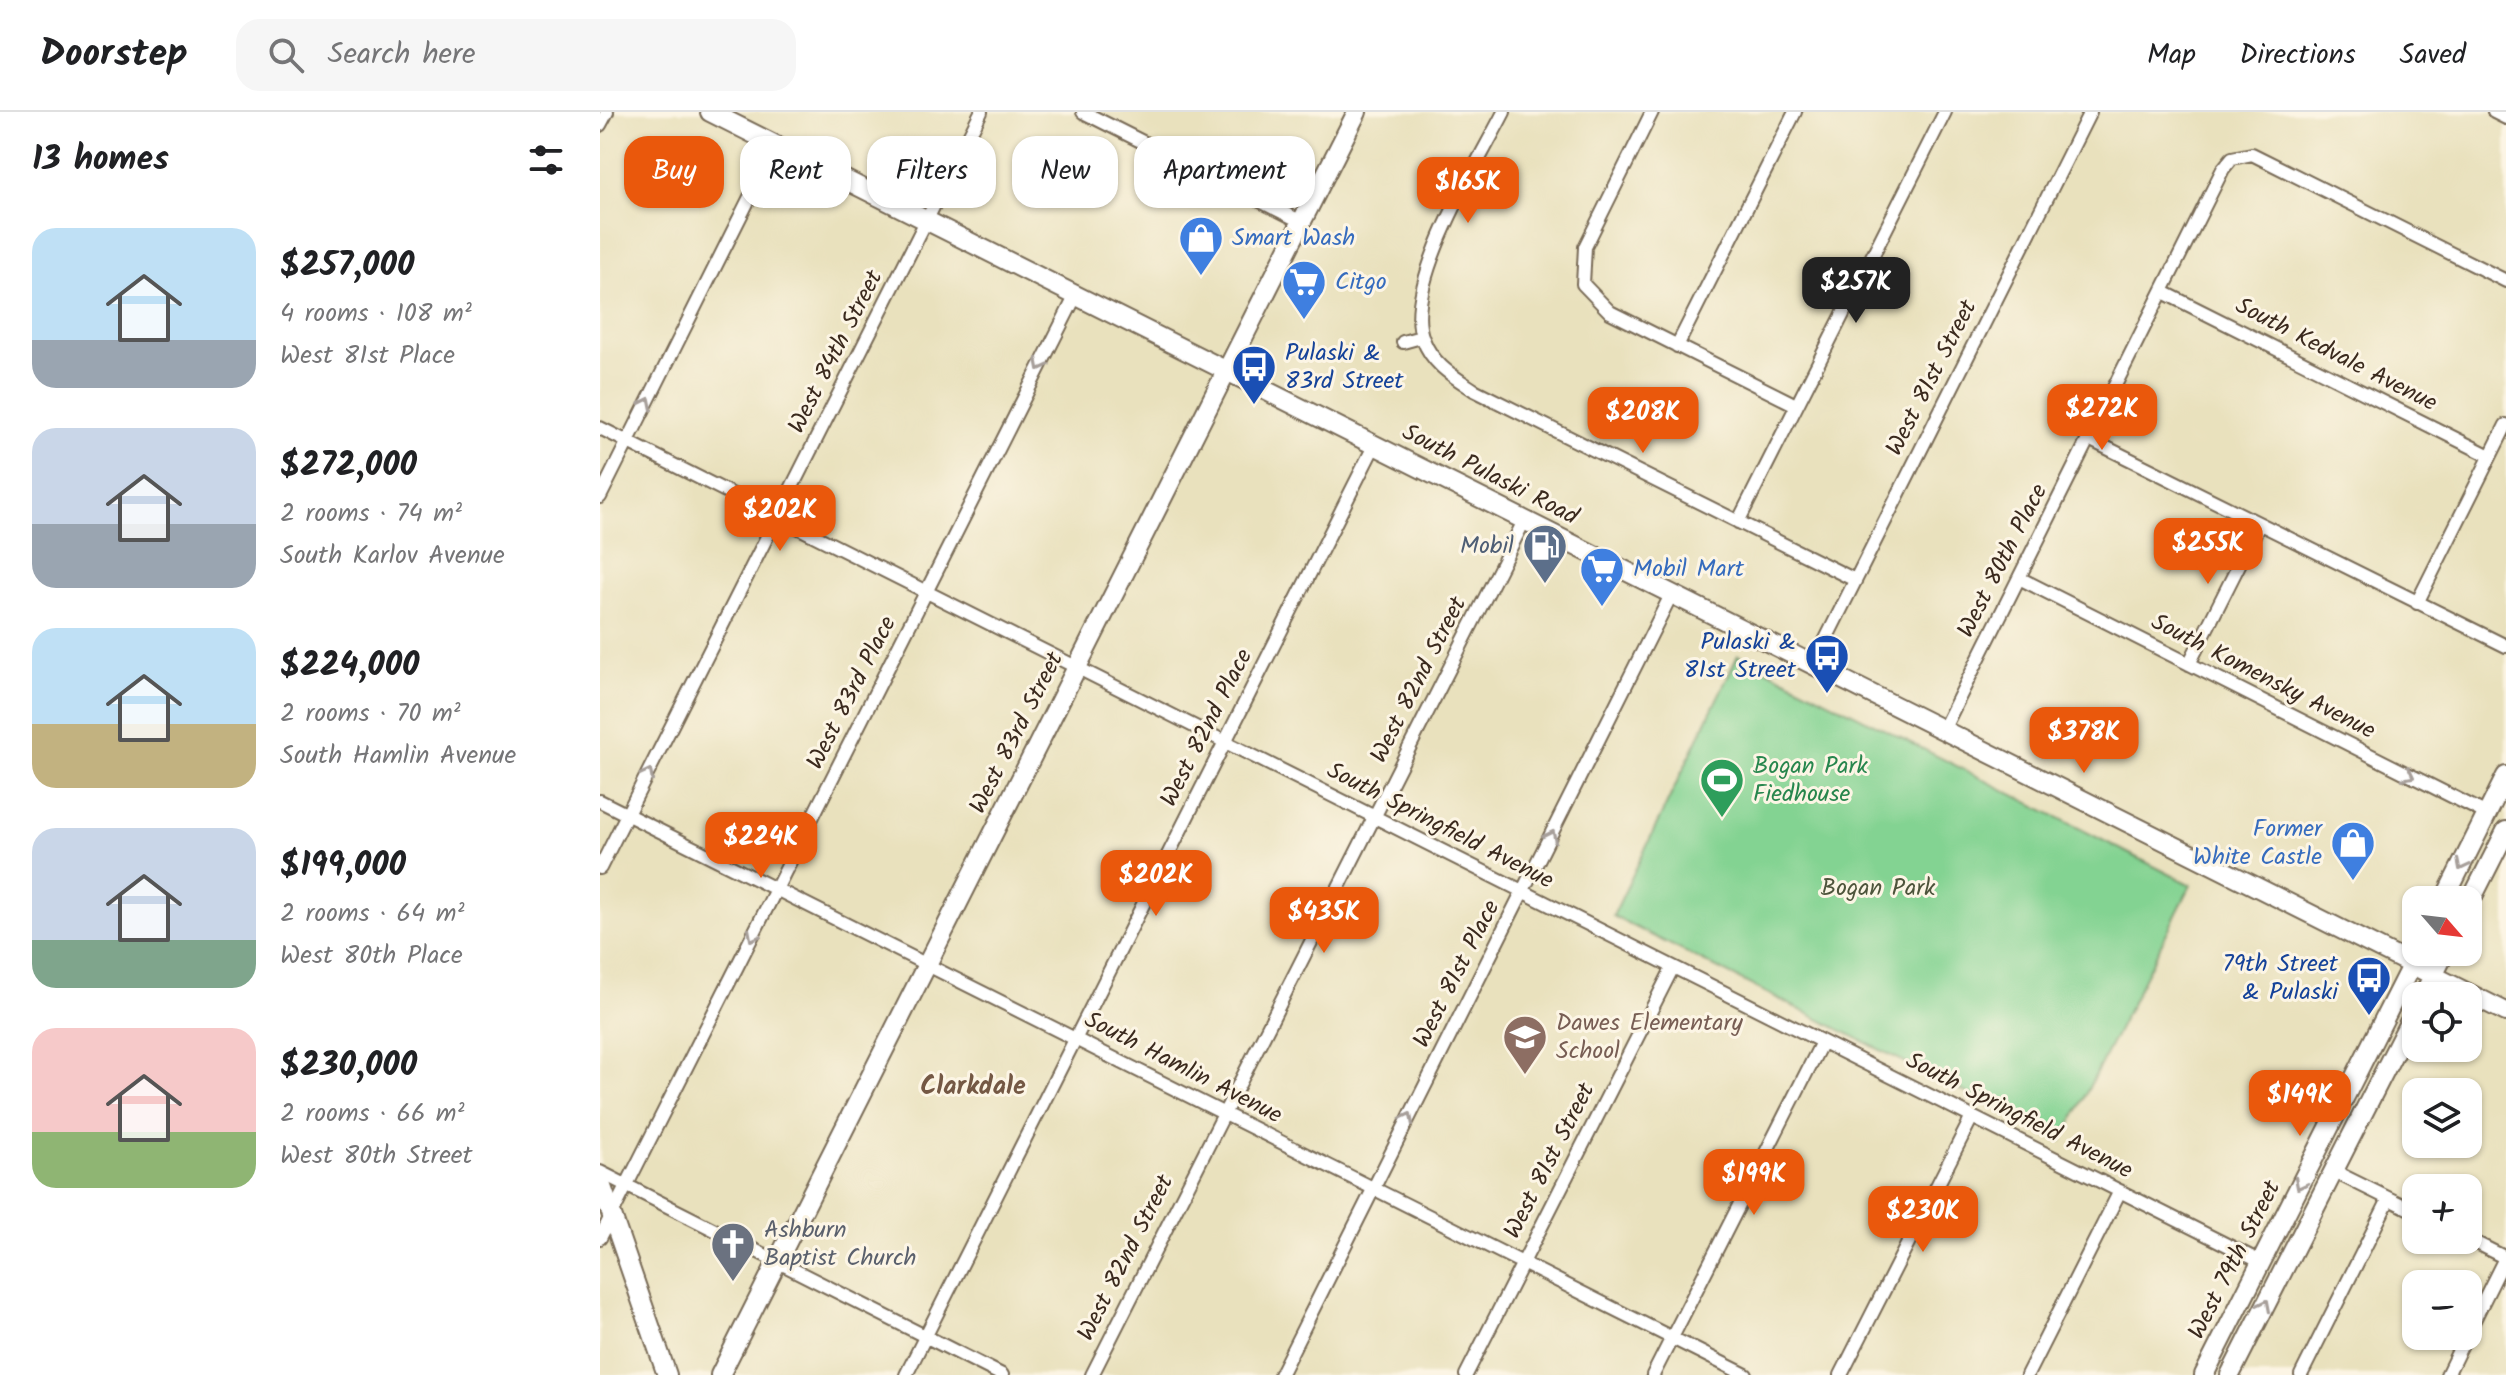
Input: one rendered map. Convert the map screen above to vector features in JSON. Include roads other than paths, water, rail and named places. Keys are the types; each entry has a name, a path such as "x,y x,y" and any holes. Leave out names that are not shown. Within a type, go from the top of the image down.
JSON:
{"main road":[{"name":"South Pulaski Road","path":"710,112 758,136"},
{"name":"West 83rd Street","path":"720,1375 1357,112"},
{"name":"South Pulaski Road","path":"851,182 1944,728 2402,952"},
{"path":"2451,886 2506,776"},
{"path":"2478,886 2506,831"},
{"name":"West 79th Street","path":"2204,1375 2411,966"},
{"name":"South Pulaski Road","path":"2423,966 2433,975 2506,1012"},
{"path":"2430,982 2438,966"},
{"name":"West 79th Street","path":"2230,1375 2402,1036"},
{"path":"600,1181 667,1375"}],"street":[{"path":"600,125 607,112"},
{"name":"West 84th Street","path":"600,868 981,112"},
{"path":"1083,112 1302,222"},
{"path":"1504,112 1427,267 1419,299 1421,337 1436,364 1474,390 1855,580"},
{"path":"1652,112 1585,247 1578,286 1610,312 1796,405"},
{"path":"1677,346 1795,112"},
{"path":"1738,522 1945,112"},
{"name":"West 81st Street","path":"1814,663 2090,112"},
{"path":"2494,112 2506,118"},
{"name":"West 80th Place","path":"1944,728 2223,169 2232,158 2252,154 2506,281"},
{"path":"600,497 745,208"},
{"name":"South Kedvale Avenue","path":"2163,292 2490,456"},
{"name":"West 83rd Place","path":"600,1238 1076,295"},
{"path":"1403,342 1421,337"},
{"path":"2417,603 2506,425"},
{"name":"South Springfield Avenue","path":"600,428 2261,1262"},
{"path":"2089,439 2506,646"},
{"name":"West 82nd Place","path":"906,1375 1375,444"},
{"name":"West 82nd Street","path":"1092,1375 1525,519"},
{"path":"2189,664 2259,525"},
{"name":"South Komensky Avenue","path":"2019,578 2487,814"},
{"name":"West 81st Place","path":"1280,1375 1672,593"},
{"name":"South Hamlin Avenue","path":"600,801 1746,1375"},
{"name":"West 81st Street","path":"1466,1375 1673,967"},
{"path":"1653,1375 1822,1042"},
{"path":"1841,1375 1972,1117"},
{"path":"2333,1171 2402,1205"},
{"path":"600,1172 1002,1375"},
{"path":"2027,1375 2120,1191"},
{"path":"2301,1375 2389,1199"},
{"path":"2482,1246 2506,1258 2482,1305"},
{"path":"2447,1375 2459,1350"}],"place":[{"name":"Smart Wash","path":"1201,277"},
{"name":"Citgo","path":"1304,321"},
{"name":"Pulaski & 83rd Street","path":"1254,406"},
{"name":"Mobil","path":"1545,585"},
{"name":"Mobil Mart","path":"1602,608"},
{"name":"Pulaski & 81st Street","path":"1827,695"},
{"name":"Bogan Park Fiedhouse","path":"1722,819"},
{"name":"Former White Castle","path":"2353,882"},
{"name":"79th Street & Pulaski","path":"2369,1017"},
{"name":"Dawes Elementary School","path":"1525,1076"},
{"name":"Ashburn Baptist Church","path":"733,1283"}],"district":[{"name":"Clarkdale","path":"973,1087"}],"park label":[{"name":"Bogan Park","path":"1878,888"}]}
